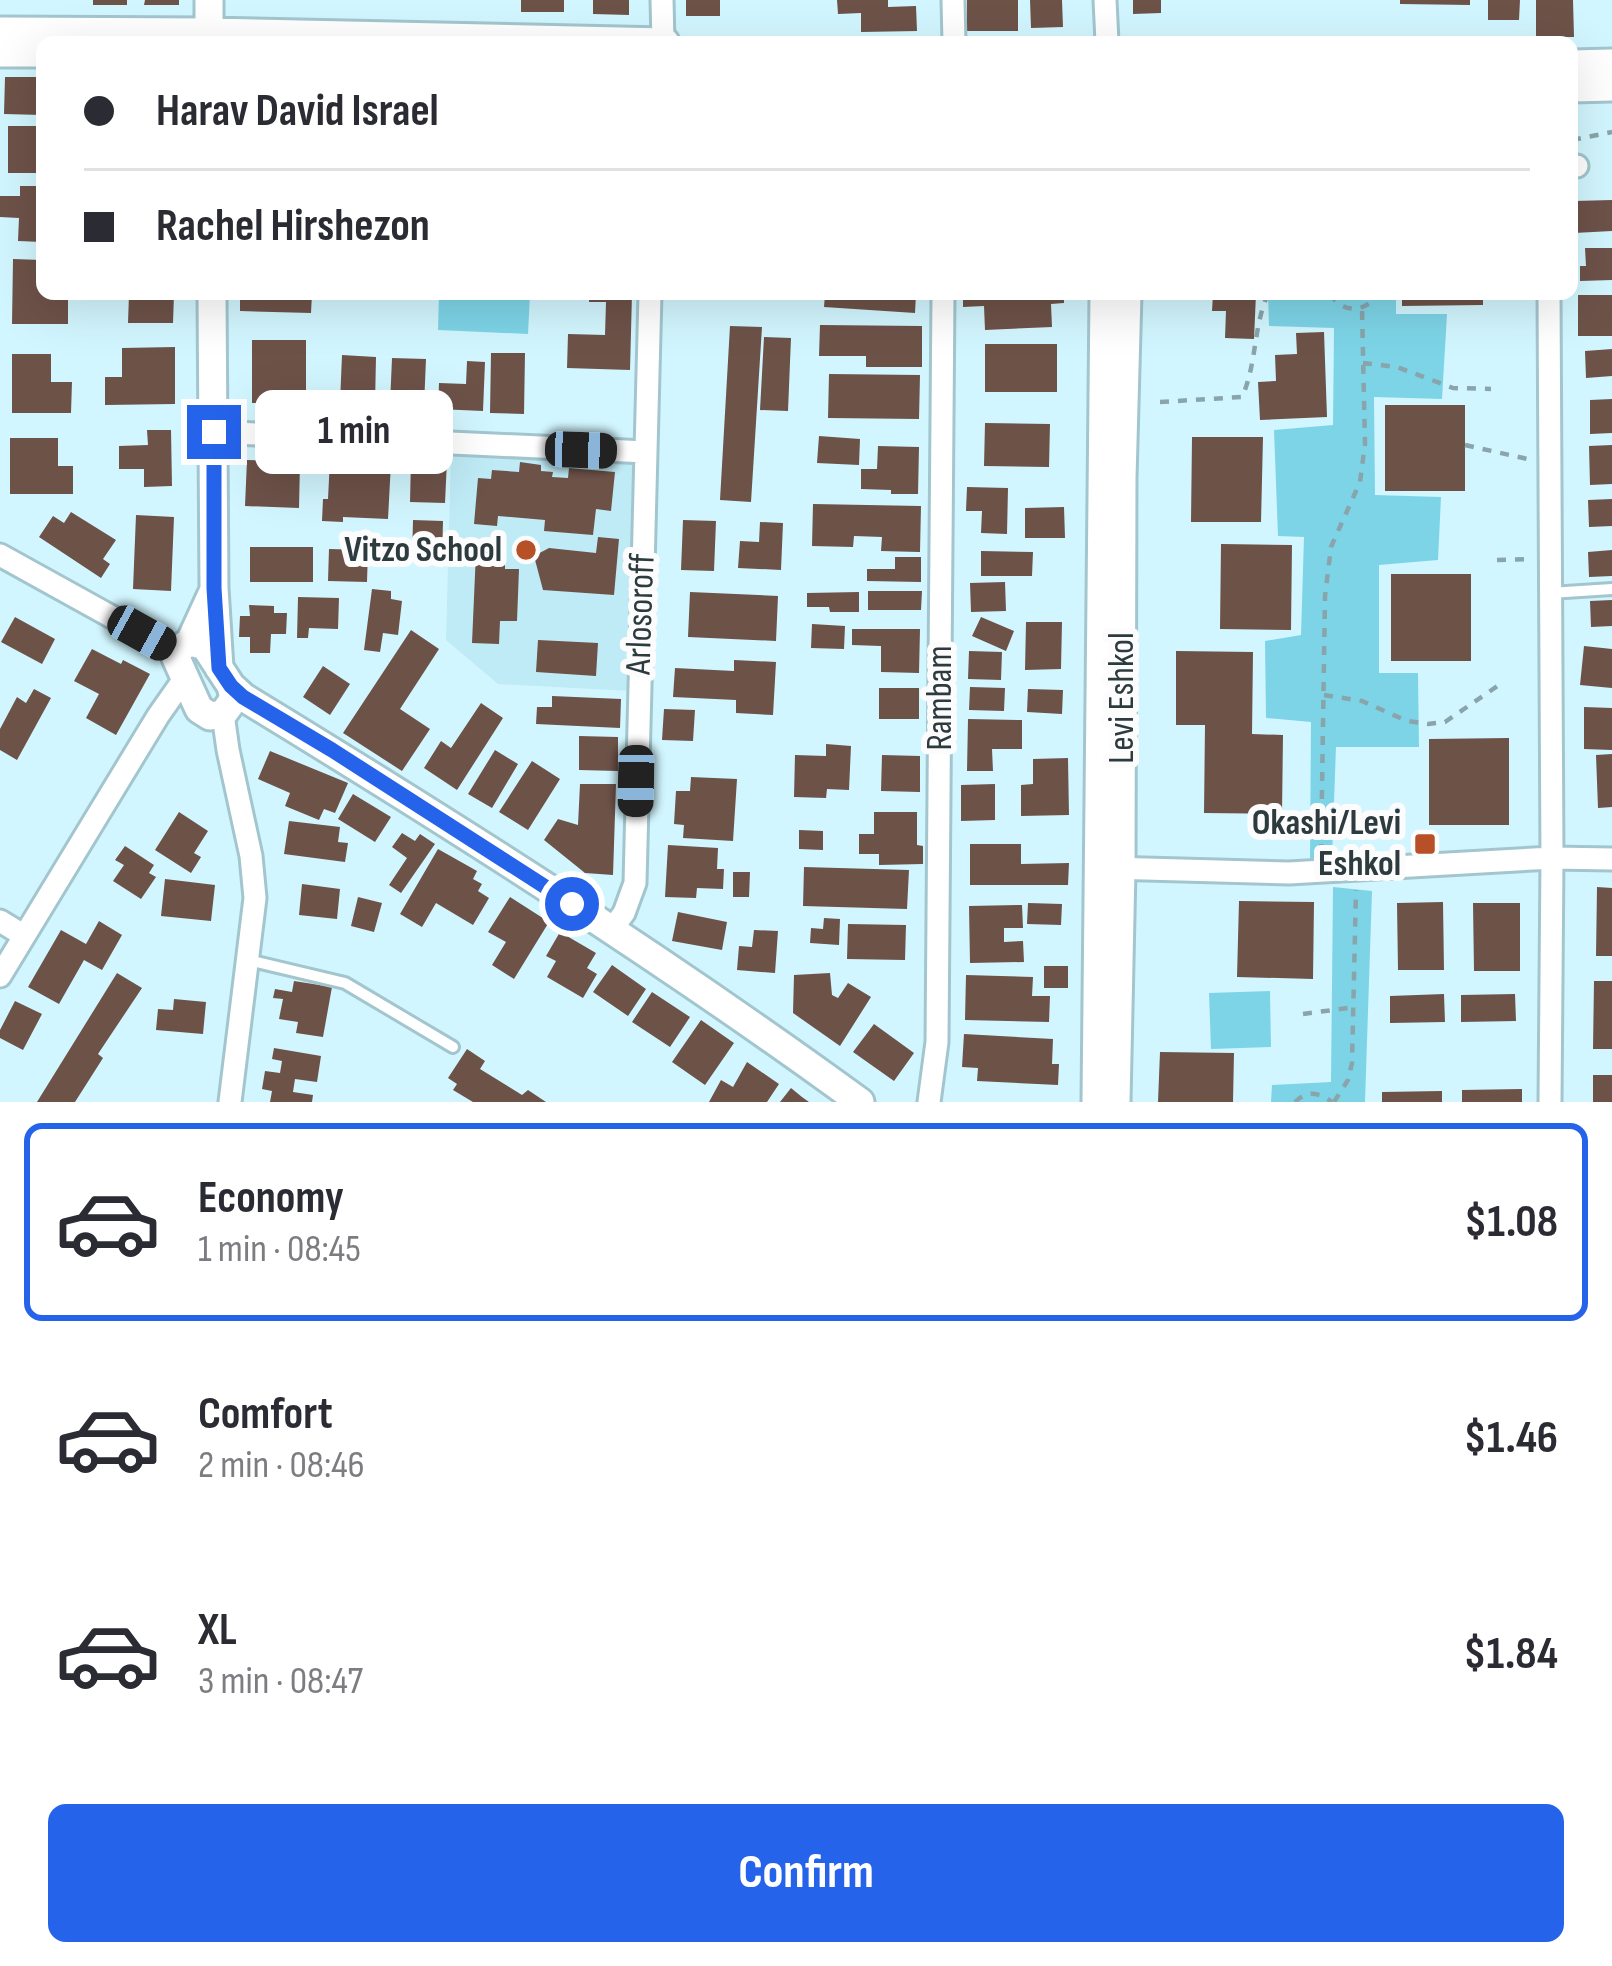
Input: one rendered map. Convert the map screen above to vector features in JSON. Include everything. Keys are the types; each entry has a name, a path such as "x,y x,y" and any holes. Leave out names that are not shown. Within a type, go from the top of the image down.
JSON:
{"street":[{"path":"209,0 209,36"},
{"path":"662,0 664,36"},
{"path":"953,0 954,36"},
{"path":"1105,0 1107,36"},
{"path":"0,31 174,36"},
{"path":"0,53 36,53"},
{"path":"1578,64 1612,63"},
{"path":"1578,88 1612,87"},
{"path":"212,300 214,588 225,677 243,697 612,929 860,1102"},
{"name":"Arlosoroff","path":"612,929 624,914 635,883 650,300"},
{"name":"Rambam","path":"929,1102 937,1042 943,300"},
{"name":"Levi Eshkol","path":"1104,300 1116,1102"},
{"name":"Levi Eshkol","path":"1096,1102 1110,868 1127,300"},
{"path":"1549,300 1550,1102"},
{"path":"214,432 646,452"},
{"path":"0,555 184,658 199,709 210,716 223,714 232,705 234,692 205,646 184,658"},
{"path":"0,976 158,716 214,588"},
{"path":"223,714 254,875 230,1102"},
{"path":"1110,868 1321,872 1612,859"},
{"path":"0,921 23,935"}],"lane":[{"path":"1550,593 1612,589"},
{"path":"248,960 345,982 453,1047"}],"path":[{"path":"1578,139 1612,132"},
{"path":"1160,402 1242,397 1265,300"},
{"path":"1335,300 1349,309 1363,308 1374,300"},
{"path":"1321,872 1325,596 1331,547 1360,482 1365,444 1363,308"},
{"path":"1364,364 1397,367 1453,388 1491,388"},
{"path":"1465,445 1550,465"},
{"path":"1497,560 1550,558"},
{"path":"1324,695 1349,698 1407,721 1428,724 1445,722 1499,685"},
{"path":"1295,1102 1306,1094 1317,1094 1333,1102 1348,1080 1355,1007 1356,871"},
{"path":"1304,1014 1355,1007"}],"shaded area":[{"path":"439,300 530,300 528,334 438,330"},
{"path":"1268,300 1396,300 1396,314 1447,314 1442,399 1374,397 1375,495 1441,497 1438,560 1379,565 1379,673 1418,673 1419,747 1336,747 1332,858 1310,861 1311,722 1266,718 1265,641 1301,635 1304,537 1278,536 1274,430 1333,425 1334,328 1269,326"},
{"path":"451,454 636,458 630,691 498,684 446,640"},
{"path":"1333,887 1372,891 1365,1102 1271,1102 1272,1085 1331,1082"},
{"path":"1270,991 1271,1047 1211,1049 1209,993"}],"building":[{"path":"93,0 127,0 127,5 93,5"},
{"path":"145,0 179,0 179,5 144,5"},
{"path":"521,0 564,0 564,12 521,12"},
{"path":"593,0 629,0 629,15 593,14"},
{"path":"686,0 720,0 720,16 686,16"},
{"path":"837,0 888,0 888,7 916,6 917,31 861,32 861,13 838,14"},
{"path":"967,0 1018,0 1018,31 967,31"},
{"path":"1030,0 1062,0 1063,27 1031,28"},
{"path":"1133,0 1161,0 1161,13 1133,14"},
{"path":"1400,0 1470,0 1470,5 1400,4"},
{"path":"1488,0 1520,0 1519,20 1488,20"},
{"path":"1536,0 1573,0 1574,36 1536,36"},
{"path":"5,77 36,77 36,115 4,114"},
{"path":"8,126 36,126 36,173 8,173"},
{"path":"20,186 36,186 36,242 18,241 19,218 0,217 0,196 20,196"},
{"path":"1612,200 1612,231 1578,233 1578,201"},
{"path":"1585,248 1612,248 1612,280 1580,281 1580,266 1586,266"},
{"path":"13,259 36,260 36,300 68,300 68,324 12,324"},
{"path":"1578,295 1612,295 1612,336 1578,336"},
{"path":"129,300 174,300 173,323 128,323"},
{"path":"240,300 312,300 311,313 240,311"},
{"path":"632,300 630,370 567,368 568,334 605,335 606,302 589,302"},
{"path":"825,300 916,300 915,313 824,307"},
{"path":"963,300 1064,300 1051,304 1052,327 985,330 984,306 963,307"},
{"path":"1213,300 1256,300 1254,339 1225,338 1226,311 1212,311"},
{"path":"1402,300 1483,300 1483,305 1402,306"},
{"path":"820,325 922,326 922,367 866,367 866,356 819,356"},
{"path":"730,326 762,327 751,502 720,500"},
{"path":"1324,332 1327,417 1260,420 1258,382 1276,381 1275,355 1297,354 1296,333"},
{"path":"764,337 791,338 788,411 760,410"},
{"path":"252,340 306,340 306,403 252,403"},
{"path":"985,344 1057,344 1057,392 985,392"},
{"path":"175,347 175,404 105,405 105,377 122,377 122,348"},
{"path":"1612,349 1612,376 1586,378 1585,351"},
{"path":"491,353 525,353 524,414 490,413"},
{"path":"12,354 51,354 51,382 72,382 71,413 12,413"},
{"path":"342,355 376,357 375,405 340,403"},
{"path":"392,358 426,359 424,406 390,405"},
{"path":"467,361 485,362 483,411 438,409 439,383 466,384"},
{"path":"829,374 920,375 919,419 828,418"},
{"path":"1612,399 1612,433 1590,434 1590,400"},
{"path":"1385,405 1465,405 1465,491 1385,491"},
{"path":"985,423 1050,424 1049,467 984,466"},
{"path":"147,430 171,430 172,486 144,487 144,469 119,469 119,446 148,445"},
{"path":"819,436 860,439 859,465 817,463"},
{"path":"1192,437 1263,437 1261,522 1191,522"},
{"path":"10,438 58,438 58,466 73,466 73,494 10,494"},
{"path":"1612,445 1612,484 1590,485 1589,446"},
{"path":"878,446 919,447 918,494 861,489 861,469 877,469"},
{"path":"330,459 391,463 388,519 322,521"},
{"path":"411,459 447,460 445,503 410,502"},
{"path":"247,460 300,462 299,508 245,506"},
{"path":"520,462 541,465 541,471 553,472 552,477 568,478 569,468 615,472 611,511 596,509 593,535 544,531 545,520 498,516 497,526 474,524 478,478 491,479 492,470 519,472"},
{"path":"967,487 1008,488 1007,534 981,533 982,511 966,511"},
{"path":"1612,499 1612,526 1589,527 1588,500"},
{"path":"813,504 921,506 920,552 881,551 882,537 854,536 853,547 812,546"},
{"path":"1064,507 1065,538 1025,538 1025,508"},
{"path":"71,512 116,540 103,559 110,564 101,578 39,537 53,516 64,523"},
{"path":"136,515 174,517 171,591 133,589"},
{"path":"413,520 443,521 442,560 412,559"},
{"path":"683,520 716,521 714,571 681,570"},
{"path":"760,522 783,523 781,570 738,568 740,541 759,542"},
{"path":"598,537 619,539 614,595 543,590 534,556 549,548 596,553"},
{"path":"1221,544 1292,545 1291,630 1220,629"},
{"path":"250,547 313,547 313,582 250,582"},
{"path":"329,549 368,550 367,582 328,581"},
{"path":"1612,550 1612,576 1589,577 1588,552"},
{"path":"981,551 1033,552 1032,576 981,576"},
{"path":"476,552 505,553 505,569 519,569 517,621 500,621 499,644 472,643"},
{"path":"895,557 921,557 921,582 867,581 867,569 895,569"},
{"path":"1391,574 1471,574 1471,661 1391,661"},
{"path":"1005,582 1006,611 971,612 970,583"},
{"path":"372,589 391,591 391,599 402,601 398,635 383,633 380,652 364,650"},
{"path":"868,591 922,591 921,610 868,610"},
{"path":"690,592 778,596 776,641 688,637"},
{"path":"859,592 859,612 807,607 807,593"},
{"path":"298,597 339,598 338,629 309,628 308,638 297,638"},
{"path":"1612,600 1612,626 1591,627 1590,601"},
{"path":"249,605 274,606 274,613 287,613 286,634 271,634 270,653 250,653 250,637 239,637 240,616 250,616"},
{"path":"15,617 55,639 42,664 1,642"},
{"path":"981,617 1014,631 1006,651 972,636"},
{"path":"1026,622 1062,622 1061,669 1025,670"},
{"path":"812,624 845,626 844,649 811,648"},
{"path":"852,629 920,629 919,673 881,672 881,646 852,645"},
{"path":"411,630 439,649 400,709 430,729 402,771 343,733"},
{"path":"538,640 598,643 596,676 536,672"},
{"path":"1584,646 1612,649 1612,688 1580,685"},
{"path":"92,649 150,674 116,735 86,718 99,694 74,681"},
{"path":"969,651 1002,652 1001,680 968,679"},
{"path":"1176,651 1253,652 1252,734 1283,735 1282,814 1204,813 1205,725 1176,725"},
{"path":"734,660 776,662 773,715 736,713 736,700 673,697 675,668 734,671"},
{"path":"323,666 350,684 330,715 303,697"},
{"path":"970,687 1005,688 1004,711 969,710"},
{"path":"879,688 919,688 919,719 879,719"},
{"path":"34,689 51,698 17,760 0,750 0,729 17,697 26,703"},
{"path":"1028,689 1063,690 1062,714 1027,712"},
{"path":"552,696 621,699 620,728 536,724 537,707 552,707"},
{"path":"481,703 503,718 457,790 424,768 441,741 451,748"},
{"path":"1584,707 1612,708 1612,750 1584,749"},
{"path":"664,709 695,710 693,741 662,740"},
{"path":"968,719 1022,720 1022,749 992,749 993,771 967,771"},
{"path":"579,736 618,737 618,771 579,770"},
{"path":"1509,738 1509,825 1429,825 1429,739"},
{"path":"826,744 851,746 849,790 827,789 826,798 794,797 795,755 826,756"},
{"path":"495,750 518,764 492,808 468,794"},
{"path":"270,751 348,783 335,813 324,809 319,820 285,806 290,793 258,779"},
{"path":"1612,754 1612,807 1598,808 1596,755"},
{"path":"882,755 920,756 920,792 881,791"},
{"path":"1068,758 1069,815 1021,816 1021,785 1033,784 1033,759"},
{"path":"532,761 560,779 528,830 499,812"},
{"path":"691,777 737,779 733,841 683,838 684,825 674,824 676,791 690,791"},
{"path":"580,784 616,784 613,875 585,873 544,840 558,819 578,825"},
{"path":"995,784 995,820 961,821 961,785"},
{"path":"353,794 391,817 375,842 338,819"},
{"path":"179,812 208,831 194,853 201,857 191,873 155,850"},
{"path":"874,812 917,812 917,845 923,846 923,864 879,865 879,854 859,854 859,834 874,834"},
{"path":"289,821 340,827 338,842 348,843 345,862 284,854"},
{"path":"799,830 823,831 823,850 799,849"},
{"path":"402,833 415,841 420,834 435,844 401,893 389,885 407,858 392,847"},
{"path":"970,844 1021,844 1021,864 1069,863 1068,885 970,885"},
{"path":"668,845 718,848 723,889 697,888 696,898 665,897"},
{"path":"125,846 154,865 149,873 156,877 141,899 113,881 124,865 115,860"},
{"path":"438,849 477,871 473,879 482,884 478,891 489,898 473,925 436,903 422,927 400,914"},
{"path":"804,867 909,870 907,909 803,906"},
{"path":"733,872 750,872 749,897 733,897"},
{"path":"165,879 215,885 211,921 161,916"},
{"path":"302,884 340,889 337,919 299,915"},
{"path":"1597,887 1612,888 1612,956 1596,956"},
{"path":"358,897 382,903 374,932 351,926"},
{"path":"510,897 549,922 514,979 492,965 506,942 488,932"},
{"path":"1239,901 1314,902 1313,979 1237,977"},
{"path":"1443,902 1444,970 1398,970 1397,903"},
{"path":"1028,903 1062,904 1061,925 1027,924"},
{"path":"1473,903 1520,903 1520,971 1474,971"},
{"path":"1022,905 1023,928 1004,928 1004,942 1023,941 1024,962 970,963 969,906"},
{"path":"678,912 727,922 722,950 672,941"},
{"path":"824,918 840,919 839,945 810,943 811,928 823,929"},
{"path":"99,921 122,935 102,970 84,960 59,1004 28,987 61,930 86,944"},
{"path":"848,924 906,925 905,960 847,959"},
{"path":"754,930 778,931 775,973 737,970 739,946 752,947"},
{"path":"560,932 596,953 587,968 597,974 583,998 547,977 556,961 546,956"},
{"path":"612,965 646,989 628,1016 593,992"},
{"path":"1044,966 1068,966 1068,988 1044,988"},
{"path":"117,973 142,988 98,1054 103,1058 75,1102 37,1102"},
{"path":"830,973 832,995 838,998 848,983 871,997 840,1046 793,1013 794,975"},
{"path":"966,975 1033,977 1032,996 1050,996 1049,1022 965,1020"},
{"path":"294,981 332,987 323,1037 296,1033 298,1022 279,1019 283,999 273,998 275,989 292,992"},
{"path":"1594,981 1612,981 1612,1049 1593,1049"},
{"path":"652,992 690,1017 670,1047 632,1022"},
{"path":"1444,994 1445,1022 1390,1023 1390,996"},
{"path":"1515,994 1516,1021 1461,1022 1461,995"},
{"path":"174,999 206,1002 203,1034 156,1030 158,1009 173,1010"},
{"path":"15,1001 42,1014 23,1050 0,1038"},
{"path":"701,1020 734,1043 705,1085 672,1062"},
{"path":"874,1024 914,1053 894,1081 853,1052"},
{"path":"964,1034 1053,1039 1052,1064 1059,1064 1058,1085 977,1081 978,1068 962,1067"},
{"path":"274,1048 321,1056 317,1082 295,1079 293,1092 313,1095 312,1102 270,1102 272,1091 262,1089 265,1071 280,1073 282,1061 272,1059"},
{"path":"467,1049 485,1061 480,1069 522,1095 528,1090 546,1102 473,1102 453,1090 457,1084 448,1078"},
{"path":"1160,1052 1234,1053 1233,1102 1158,1102"},
{"path":"747,1062 779,1084 767,1102 709,1102 721,1080 733,1087"},
{"path":"1593,1075 1612,1075 1612,1102 1593,1102"},
{"path":"791,1088 802,1097 809,1102 780,1102"},
{"path":"1522,1089 1522,1102 1462,1102 1462,1090"},
{"path":"1442,1091 1442,1102 1382,1102 1382,1092"}],"place":[{"name":"Vitzo School","path":"526,550"},
{"name":"Okashi/Levi Eshkol","path":"1425,844"}],"route":[{"path":"214,432 219,668 231,686 572,904"}]}
